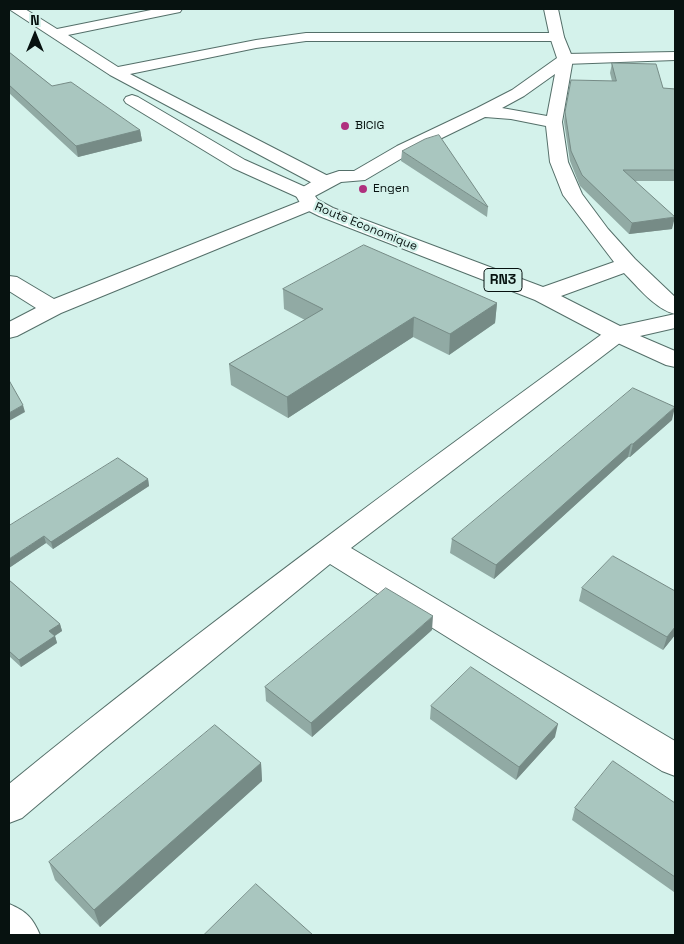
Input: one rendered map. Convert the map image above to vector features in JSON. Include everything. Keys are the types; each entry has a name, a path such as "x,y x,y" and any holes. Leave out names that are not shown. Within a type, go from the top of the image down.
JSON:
{"main road":[{"path":"16,9 49,40 239,164 308,199"},
{"path":"49,40 175,9"},
{"path":"551,9 557,37 565,58 554,122 559,162 573,195 627,264 660,296 675,307"},
{"path":"115,72 256,44 306,37 557,37"},
{"path":"49,40 115,72 326,182"},
{"path":"565,58 675,56"},
{"name":"Route Economique","path":"565,58 518,93 403,150 358,176 339,177 326,182 308,199 356,225 543,295 617,334 675,360"},
{"path":"483,112 511,114 554,122"},
{"path":"356,225 346,197 358,176"},
{"path":"9,331 53,308 308,199"},
{"path":"543,295 627,264"},
{"path":"9,282 53,308"},
{"path":"9,806 94,735 328,549 617,334 675,321"},
{"path":"328,549 675,760"},
{"path":"9,924 19,935"}],"building":[{"path":"9,52 52,86 71,82 140,130 76,146 9,85"},
{"path":"612,63 656,64 663,88 675,89 675,170 623,170 675,217 632,223 582,175 571,151 565,112 571,80 616,81"},
{"path":"439,135 488,207 402,151 425,139"},
{"path":"364,245 497,303 450,334 414,317 287,397 229,364 323,309 283,289"},
{"path":"9,383 23,405 9,413"},
{"path":"633,388 675,407 496,565 452,539"},
{"path":"118,458 148,479 51,542 44,536 9,559 9,526"},
{"path":"613,556 675,591 675,627 667,637 582,588"},
{"path":"9,580 60,624 49,631 55,636 19,660 9,651"},
{"path":"386,588 433,616 311,723 265,687"},
{"path":"471,667 558,724 519,767 431,706"},
{"path":"215,725 261,763 94,910 49,862"},
{"path":"613,761 675,803 675,877 575,808"},
{"path":"256,884 313,935 204,935"}],"place":[{"name":"BICIG","path":"345,126"},
{"name":"Engen","path":"363,189"}]}
